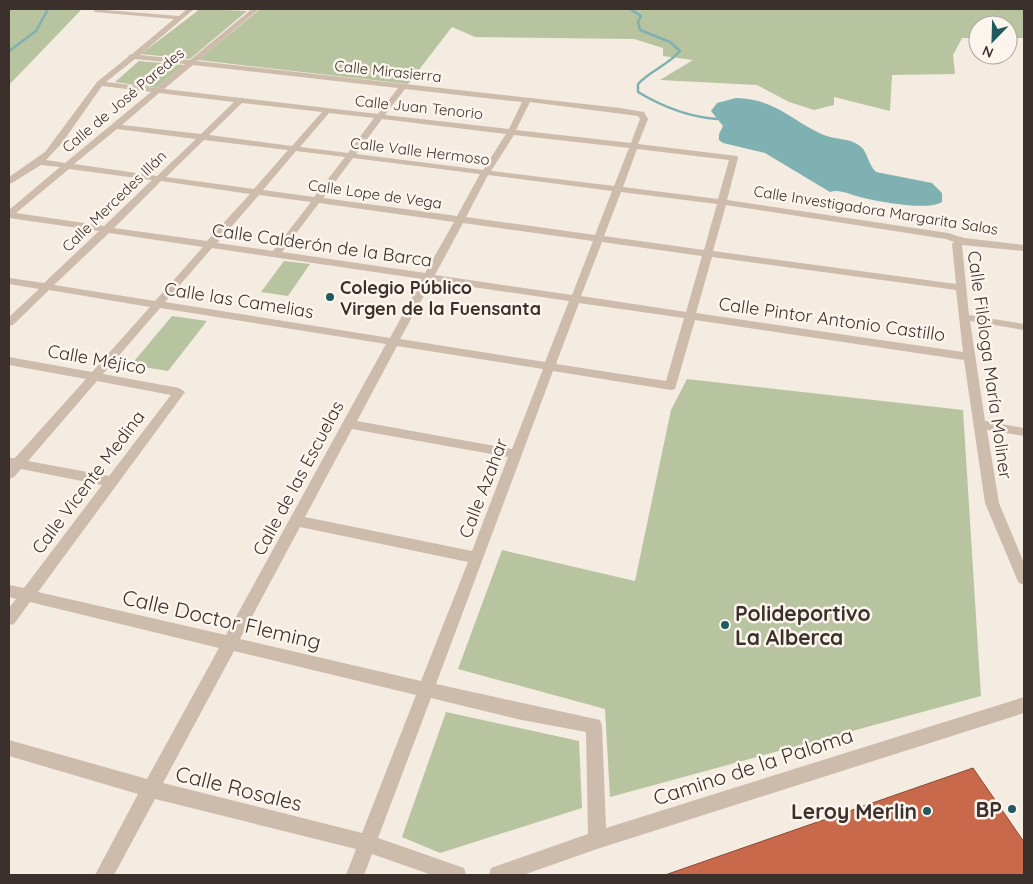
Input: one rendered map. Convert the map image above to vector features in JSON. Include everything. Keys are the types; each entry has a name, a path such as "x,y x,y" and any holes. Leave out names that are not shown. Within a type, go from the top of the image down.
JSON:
{"street":[{"path":"9,181 39,162 53,149 88,97 100,84 131,56 190,9"},
{"name":"Calle de José Paredes","path":"9,214 256,9"},
{"path":"95,10 181,18"},
{"name":"Calle Mirasierra","path":"131,56 641,114"},
{"name":"Calle Juan Tenorio","path":"100,84 734,158 722,202"},
{"path":"275,255 403,86"},
{"name":"Calle Mercedes Illán","path":"9,323 241,100"},
{"name":"Calle de las Escuelas","path":"104,875 485,173 512,131 527,100"},
{"path":"9,474 14,462 94,377 328,110"},
{"name":"Calle Azahar","path":"354,875 634,146 644,119 641,114"},
{"name":"Calle Valle Hermoso","path":"114,126 722,202"},
{"name":"Calle Lope de Vega","path":"39,162 158,180 460,219 961,288"},
{"path":"690,317 722,202"},
{"name":"Calle Investigadora Margarita Salas","path":"722,202 948,236 962,241 1024,248"},
{"name":"Calle Calderón de la Barca","path":"9,214 690,317"},
{"name":"Calle Filóloga María Moliner","path":"962,241 957,244 957,252 964,317 992,503 1024,579"},
{"name":"Calle las Camelias","path":"9,280 549,368 671,386 690,317"},
{"name":"Calle Pintor Antonio Castillo","path":"690,317 969,357"},
{"path":"964,317 1024,327"},
{"name":"Calle Méjico","path":"9,361 180,392"},
{"name":"Calle Vicente Medina","path":"9,619 180,392"},
{"path":"349,424 516,454"},
{"path":"979,424 1024,432"},
{"path":"14,462 112,482"},
{"path":"296,521 476,558"},
{"name":"Calle Doctor Fleming","path":"9,591 426,690 594,726 597,840"},
{"name":"Camino de la Paloma","path":"498,875 597,840 1024,705"},
{"name":"Calle Rosales","path":"9,748 151,789 367,842 457,875"}],"green space":[{"path":"9,9 82,9 9,85"},
{"path":"200,9 247,11 190,59 141,54"},
{"path":"260,9 1024,9 1024,38 1018,38 1018,15 968,15 968,38 962,38 953,55 955,74 892,75 890,111 834,97 834,105 814,110 789,102 757,85 660,80 693,60 663,56 663,48 634,39 475,37 452,27 408,84 198,60"},
{"path":"139,61 184,65 156,88 115,82"},
{"path":"284,261 310,264 288,296 261,292"},
{"path":"172,316 207,321 168,371 131,365"},
{"name":"Polideportivo La Alberca","path":"687,379 963,410 981,696 610,797 605,709 458,669 502,550 635,581 671,410"},
{"path":"446,712 579,741 582,808 440,853 402,837"}],"water":[{"path":"736,98 762,102 824,135 856,143 863,149 876,172 932,183 942,193 942,202 935,205 915,206 872,200 842,192 830,192 765,153 723,143 719,140 719,134 723,126 711,111 717,103"}],"building":[{"name":"Leroy Merlin","path":"973,768 1024,842 1024,875 665,875"}],"waterway":[{"path":"9,51 36,31 48,9"},
{"path":"630,9 641,16 638,22 640,30 670,42 680,51 638,84 638,92 676,110 696,116 717,119"}],"place":[{"name":"Colegio Público Virgen de la Fuensanta","path":"330,297"},
{"name":"Polideportivo La Alberca","path":"725,625"},
{"name":"BP","path":"1012,809"},
{"name":"Leroy Merlin","path":"927,811"}]}
